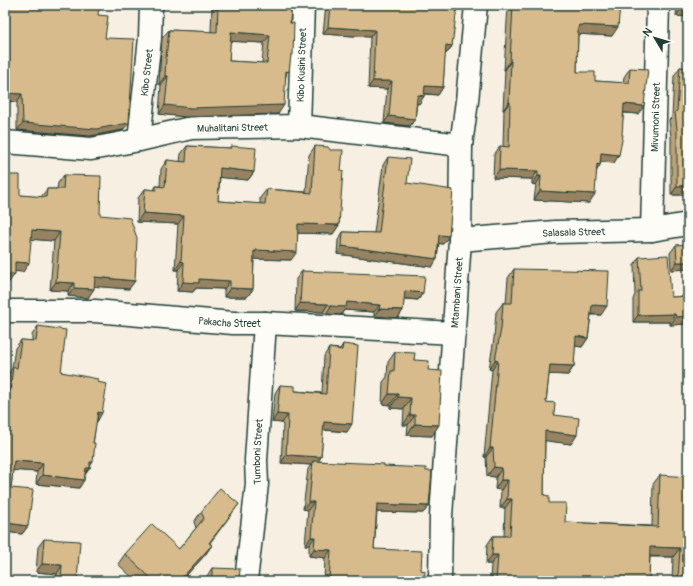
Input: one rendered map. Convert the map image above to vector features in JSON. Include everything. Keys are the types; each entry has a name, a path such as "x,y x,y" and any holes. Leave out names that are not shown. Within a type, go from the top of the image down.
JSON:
{"street":[{"name":"Kibo Street","path":"139,140 150,38 151,5"},
{"name":"Kibo Kusini Street","path":"299,126 303,5"},
{"name":"Mtambani Street","path":"440,581 441,516 460,240 460,144 467,101 476,5"},
{"name":"Mivumoni Street","path":"652,230 658,5"},
{"name":"Muhalitani Street","path":"5,142 91,149 191,128 299,126 460,144"},
{"name":"Salasala Street","path":"460,240 555,232 652,230 688,224"},
{"name":"Pakacha Street","path":"5,311 96,311 233,323 266,322 454,333"},
{"name":"Tumboni Street","path":"246,581 257,484 256,460 266,322"}],"building":[{"path":"5,5 99,5 98,15 108,16 105,38 134,39 129,123 96,129 23,123 22,94 5,93"},
{"path":"218,5 276,5 291,7 290,23 294,23 293,55 291,55 289,72 286,71 284,105 191,108 165,105 168,76 165,76 169,30 217,32","holes":["231,32 270,35 267,63 229,61"]},
{"path":"330,5 454,5 454,7 457,7 452,46 446,45 443,87 425,86 424,96 418,95 417,98 415,119 389,116 392,81 373,81 375,30 328,27"},
{"path":"513,5 620,5 618,27 579,25 577,72 595,72 595,81 629,83 630,68 648,69 644,106 624,104 623,135 619,155 601,153 600,165 597,164 595,194 540,191 541,176 538,176 538,171 499,170 500,146 509,147 510,61"},
{"path":"682,5 688,5 688,8 682,7"},
{"path":"680,67 688,68 688,186 677,186 677,129 675,112 677,111"},
{"path":"187,146 231,148 231,146 256,148 254,172 220,168 218,201 265,204 267,189 312,193 315,146 328,147 330,150 343,150 339,225 298,224 297,252 254,251 253,289 230,288 230,281 199,279 199,283 183,282 184,262 181,261 184,216 143,213 145,189 156,190 156,186 165,187 167,160 186,162"},
{"path":"388,157 410,159 407,183 453,190 449,236 439,235 437,259 342,246 343,232 379,233"},
{"path":"5,175 20,175 20,195 46,197 47,189 63,189 64,175 101,176 100,215 130,218 137,238 135,281 95,277 94,289 74,288 74,283 56,282 60,232 32,230 29,263 15,262 15,274 5,274"},
{"path":"688,244 688,262 677,262 676,245"},
{"path":"668,255 671,297 688,296 688,316 676,317 675,314 638,315 638,291 641,291 639,257"},
{"path":"514,269 609,271 607,306 592,305 588,338 576,336 574,366 550,365 546,402 555,403 554,415 579,418 577,435 545,431 544,495 549,496 549,503 566,503 565,522 658,527 660,475 688,477 688,581 678,581 680,548 650,547 649,581 496,581 498,555 492,555 493,536 510,536 512,499 507,499 508,480 501,480 502,468 494,467 493,448 490,448 498,361 495,360 501,329 503,303 512,303"},
{"path":"302,271 425,276 423,293 405,291 403,310 379,309 380,305 347,302 346,307 331,306 328,304 300,303"},
{"path":"38,326 66,330 61,372 98,379 97,382 107,384 102,413 98,412 93,443 95,443 93,462 90,462 90,468 86,468 84,480 42,475 43,463 14,461 11,488 33,490 28,526 7,523 5,538 5,390 10,391 13,367 17,368 21,340 36,341"},
{"path":"343,344 358,346 352,424 324,422 321,457 286,455 288,415 277,414 280,385 295,386 295,391 326,394 329,348 342,350"},
{"path":"395,352 415,353 414,360 429,361 428,370 442,371 439,425 415,424 415,415 410,415 411,398 398,397 398,394 389,394 391,371 394,371"},
{"path":"313,461 384,464 384,466 426,468 426,471 432,471 429,506 377,504 374,549 422,551 421,570 425,571 424,581 329,581 331,550 314,549 315,537 311,537 314,502 309,502"},
{"path":"220,488 239,504 209,543 212,545 179,581 154,581 125,554 152,524 179,549 204,518 201,512"},
{"path":"44,539 80,541 77,581 61,581 62,565 42,564"},
{"path":"212,568 240,569 239,581 212,581"}]}
